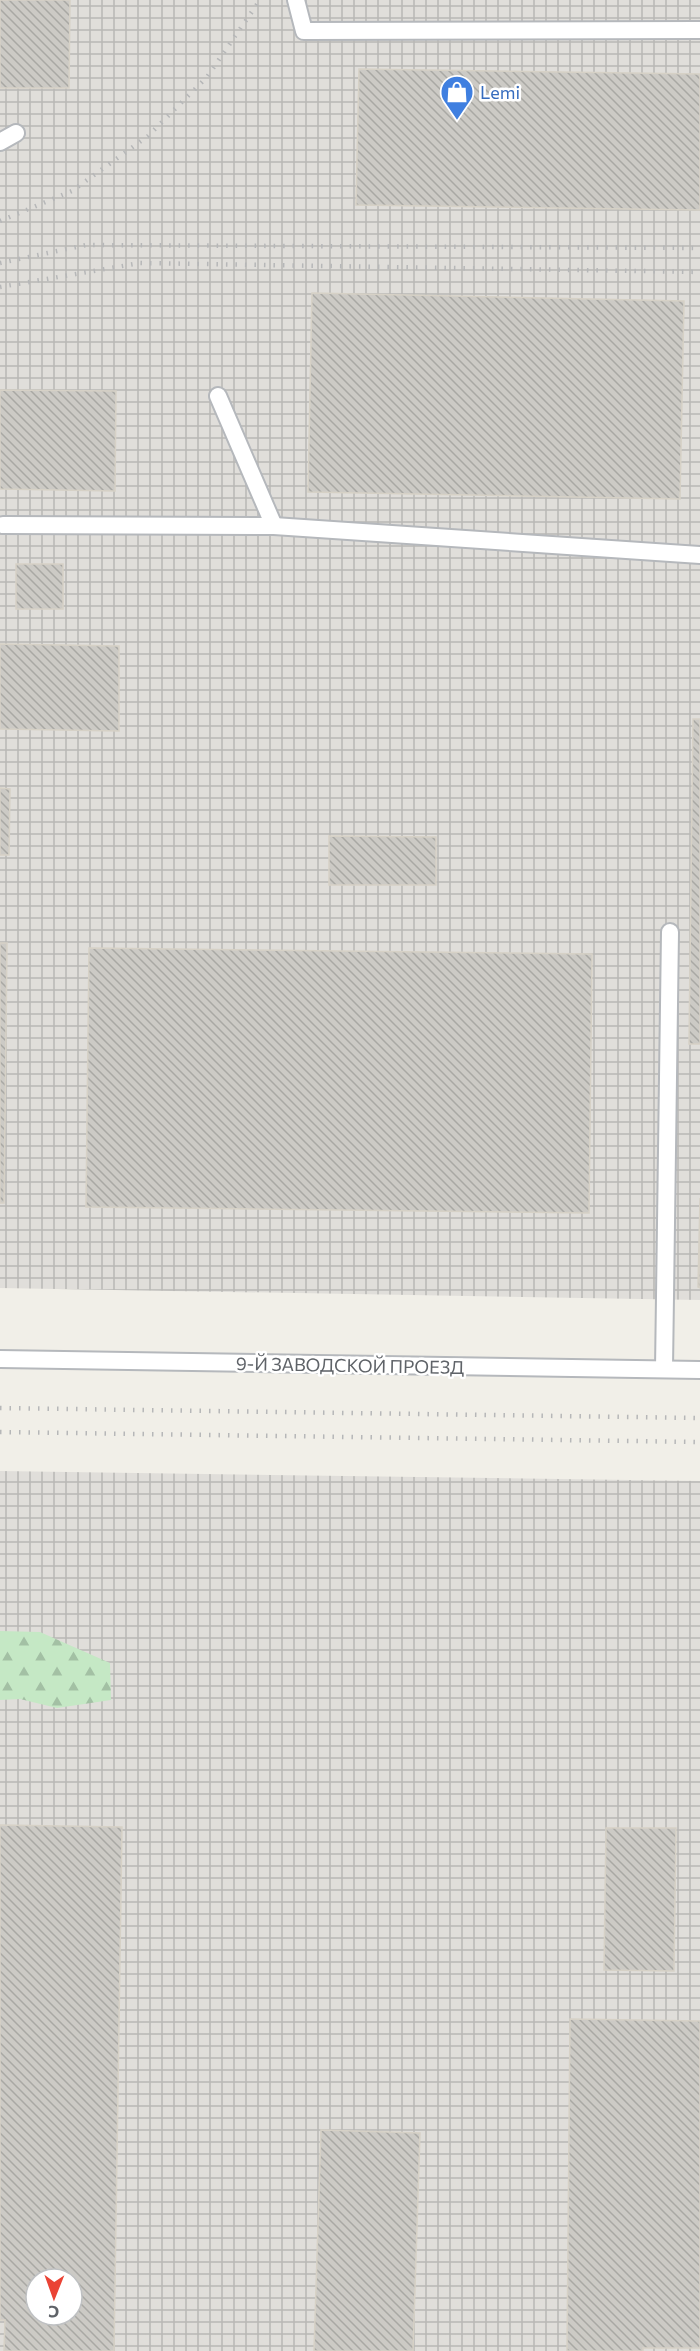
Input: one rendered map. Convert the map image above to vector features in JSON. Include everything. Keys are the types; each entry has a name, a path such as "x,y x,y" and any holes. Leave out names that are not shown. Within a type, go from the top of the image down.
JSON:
{"lane":[{"path":"296,0 304,31 700,30"},
{"path":"0,142 16,133"},
{"path":"218,396 274,526"},
{"path":"3,525 274,526 700,555"},
{"path":"664,1370 670,932"},
{"name":"9-Й ЗАВОДСКОЙ ПРОЕЗД","path":"0,1359 700,1370"}],"shaded area":[{"path":"0,0 700,0 700,1300 0,1288"},
{"path":"0,1471 700,1481 700,2351 0,2351"}],"green space":[{"path":"0,1631 40,1632 110,1663 111,1700 57,1708 20,1699 0,1700"}],"building":[{"path":"0,0 70,0 69,88 0,88"},
{"path":"359,69 700,74 700,210 356,205"},
{"path":"312,293 684,301 680,499 308,492"},
{"path":"0,390 116,391 115,491 0,489"},
{"path":"16,564 63,564 63,609 16,609"},
{"path":"0,644 119,646 119,731 0,729"},
{"path":"693,719 700,719 700,1044 689,1044"},
{"path":"0,788 10,789 9,855 0,855"},
{"path":"329,836 436,837 436,885 329,885"},
{"path":"0,943 7,943 4,1203 0,1203"},
{"path":"89,948 592,954 589,1213 86,1207"},
{"path":"700,1198 700,1288 698,1287"},
{"path":"0,1825 122,1827 114,2351 4,2351 5,2320 0,2320"},
{"path":"606,1828 676,1828 674,1971 604,1970"},
{"path":"570,2019 700,2021 700,2348 567,2351"},
{"path":"321,2130 420,2133 413,2351 314,2351"}],"railway":[{"path":"0,221 72,191 148,136 207,77 260,0"},
{"path":"0,263 86,245 700,248"},
{"path":"0,287 140,263 700,272"},
{"path":"0,1408 700,1418"},
{"path":"0,1432 700,1442"}],"place":[{"name":"Lemi","path":"457,121"}]}
